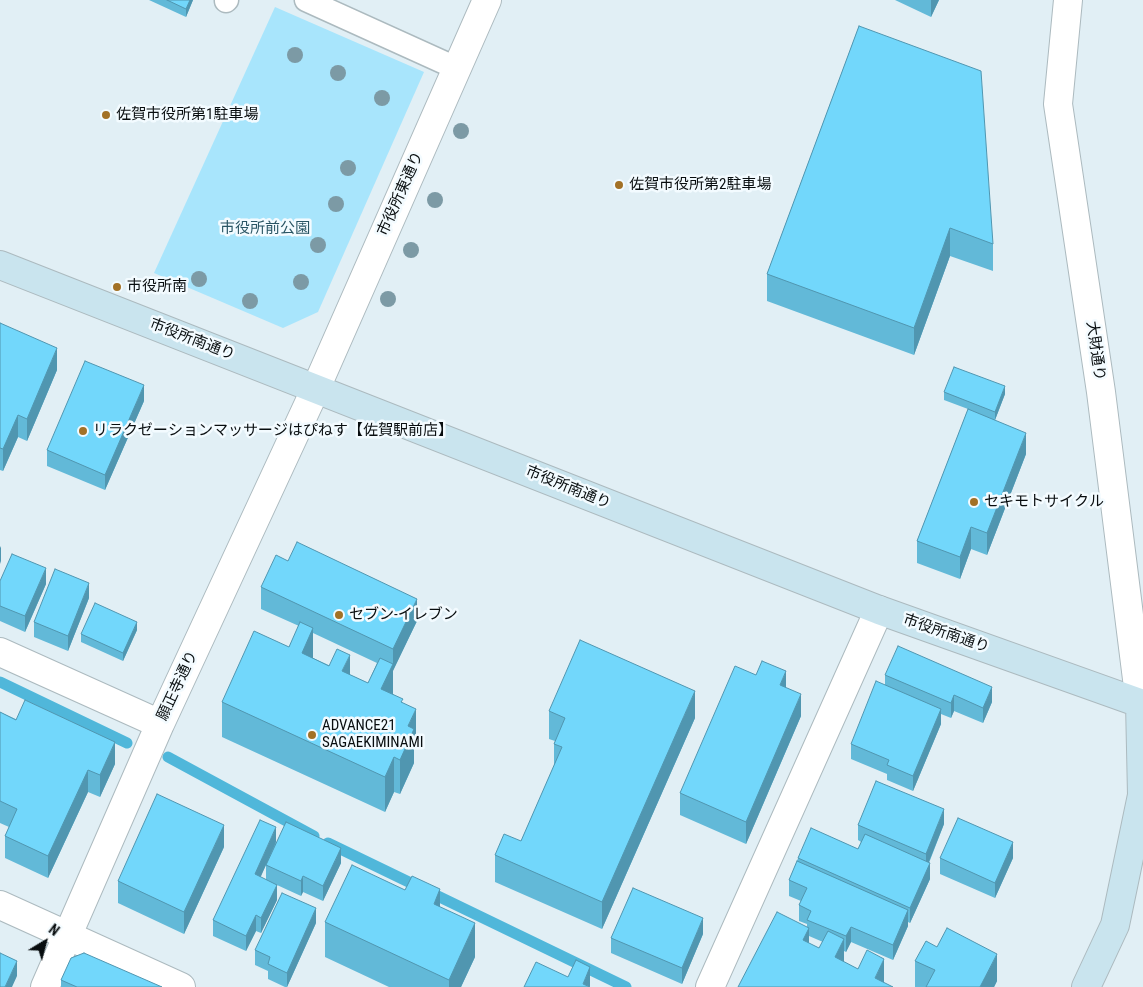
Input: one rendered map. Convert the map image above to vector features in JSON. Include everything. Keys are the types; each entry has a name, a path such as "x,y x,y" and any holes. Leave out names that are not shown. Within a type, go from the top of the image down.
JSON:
{"main road":[{"name":"市役所南通り","path":"0,264 879,610 1140,703"},
{"path":"1086,987 1115,926 1142,795 1140,703"}],"street":[{"name":"市役所東通り","path":"316,388 487,0"},
{"name":"大財通り","path":"1068,0 1058,104 1101,392 1140,703"},
{"name":"願正寺通り","path":"45,987 160,724 316,388"},
{"path":"710,987 879,610"},
{"path":"0,652 160,724"},
{"path":"0,904 181,987"}],"lane":[{"path":"306,0 456,68"}],"green space":[{"name":"市役所前公園","path":"275,7 424,72 318,312 283,328 154,273"}],"building":[{"path":"167,0 190,0 186,9"},
{"path":"859,26 981,71 993,244 950,228 914,328 767,274"},
{"path":"0,323 57,348 27,419 18,415 3,449 0,448"},
{"path":"85,361 144,385 105,475 47,450"},
{"path":"954,367 1005,386 995,412 944,392"},
{"name":"セキモトサイクル","path":"968,409 1026,433 987,533 971,527 960,557 917,541"},
{"path":"297,542 417,599 393,649 261,587 276,555 288,561"},
{"path":"12,554 46,568 25,616 0,606 0,581"},
{"path":"55,569 89,583 68,636 34,622"},
{"path":"95,603 137,622 123,653 81,634"},
{"path":"300,622 313,628 302,653 329,666 337,649 350,655 342,671 368,683 380,658 393,664 381,689 403,699 401,702 416,709 408,726 414,729 400,760 394,757 385,777 222,702 254,631 289,647"},
{"path":"580,640 695,691 602,902 495,855 504,834 521,841 562,747 554,744 565,718 549,711"},
{"path":"898,646 992,687 983,708 954,695 951,703 885,675"},
{"path":"762,661 786,671 780,685 801,694 746,822 680,793 735,666 756,675"},
{"path":"876,681 941,709 913,776 887,765 889,760 851,744"},
{"path":"25,700 115,742 100,775 88,770 48,856 5,836 17,809 0,801 0,712 16,720"},
{"path":"876,781 944,809 926,854 858,825"},
{"path":"157,794 224,825 184,912 118,881"},
{"path":"958,818 1013,842 995,883 940,858"},
{"path":"260,820 276,827 255,874 277,885 261,918 256,915 246,936 213,920"},
{"path":"286,822 341,848 323,886 303,876 301,881 266,865"},
{"path":"811,828 858,849 865,834 930,863 910,908 798,858"},
{"path":"797,861 908,910 893,945 851,927 846,936 807,920 811,911 799,905 807,888 789,880"},
{"path":"352,865 405,890 412,876 440,889 434,904 475,923 449,980 325,922"},
{"path":"633,888 703,918 682,968 611,938"},
{"path":"282,893 316,908 287,973 268,964 270,957 255,950"},
{"path":"777,912 809,928 803,940 819,948 828,931 844,939 835,957 858,969 867,950 884,959 875,978 893,987 738,987"},
{"path":"947,928 997,954 980,987 926,987 935,970 915,961 926,941 937,947"},
{"path":"0,953 17,961 5,987 0,987"},
{"path":"84,953 162,987 77,987 61,980 71,958"},
{"path":"576,960 590,967 583,984 590,987 524,987 536,962 568,977"}],"waterway":[{"path":"0,682 127,743"},
{"path":"168,757 314,836"},
{"path":"328,843 626,987"}],"place":[{"name":"佐賀市役所第1駐車場","path":"106,115"},
{"name":"佐賀市役所第2駐車場","path":"619,185"},
{"name":"市役所南","path":"117,287"},
{"name":"リラクゼーションマッサージはぴねす【佐賀駅前店】","path":"83,431"},
{"name":"セキモトサイクル","path":"974,502"},
{"name":"セブン-イレブン","path":"339,615"},
{"name":"ADVANCE21 SAGAEKIMINAMI","path":"312,735"}]}
